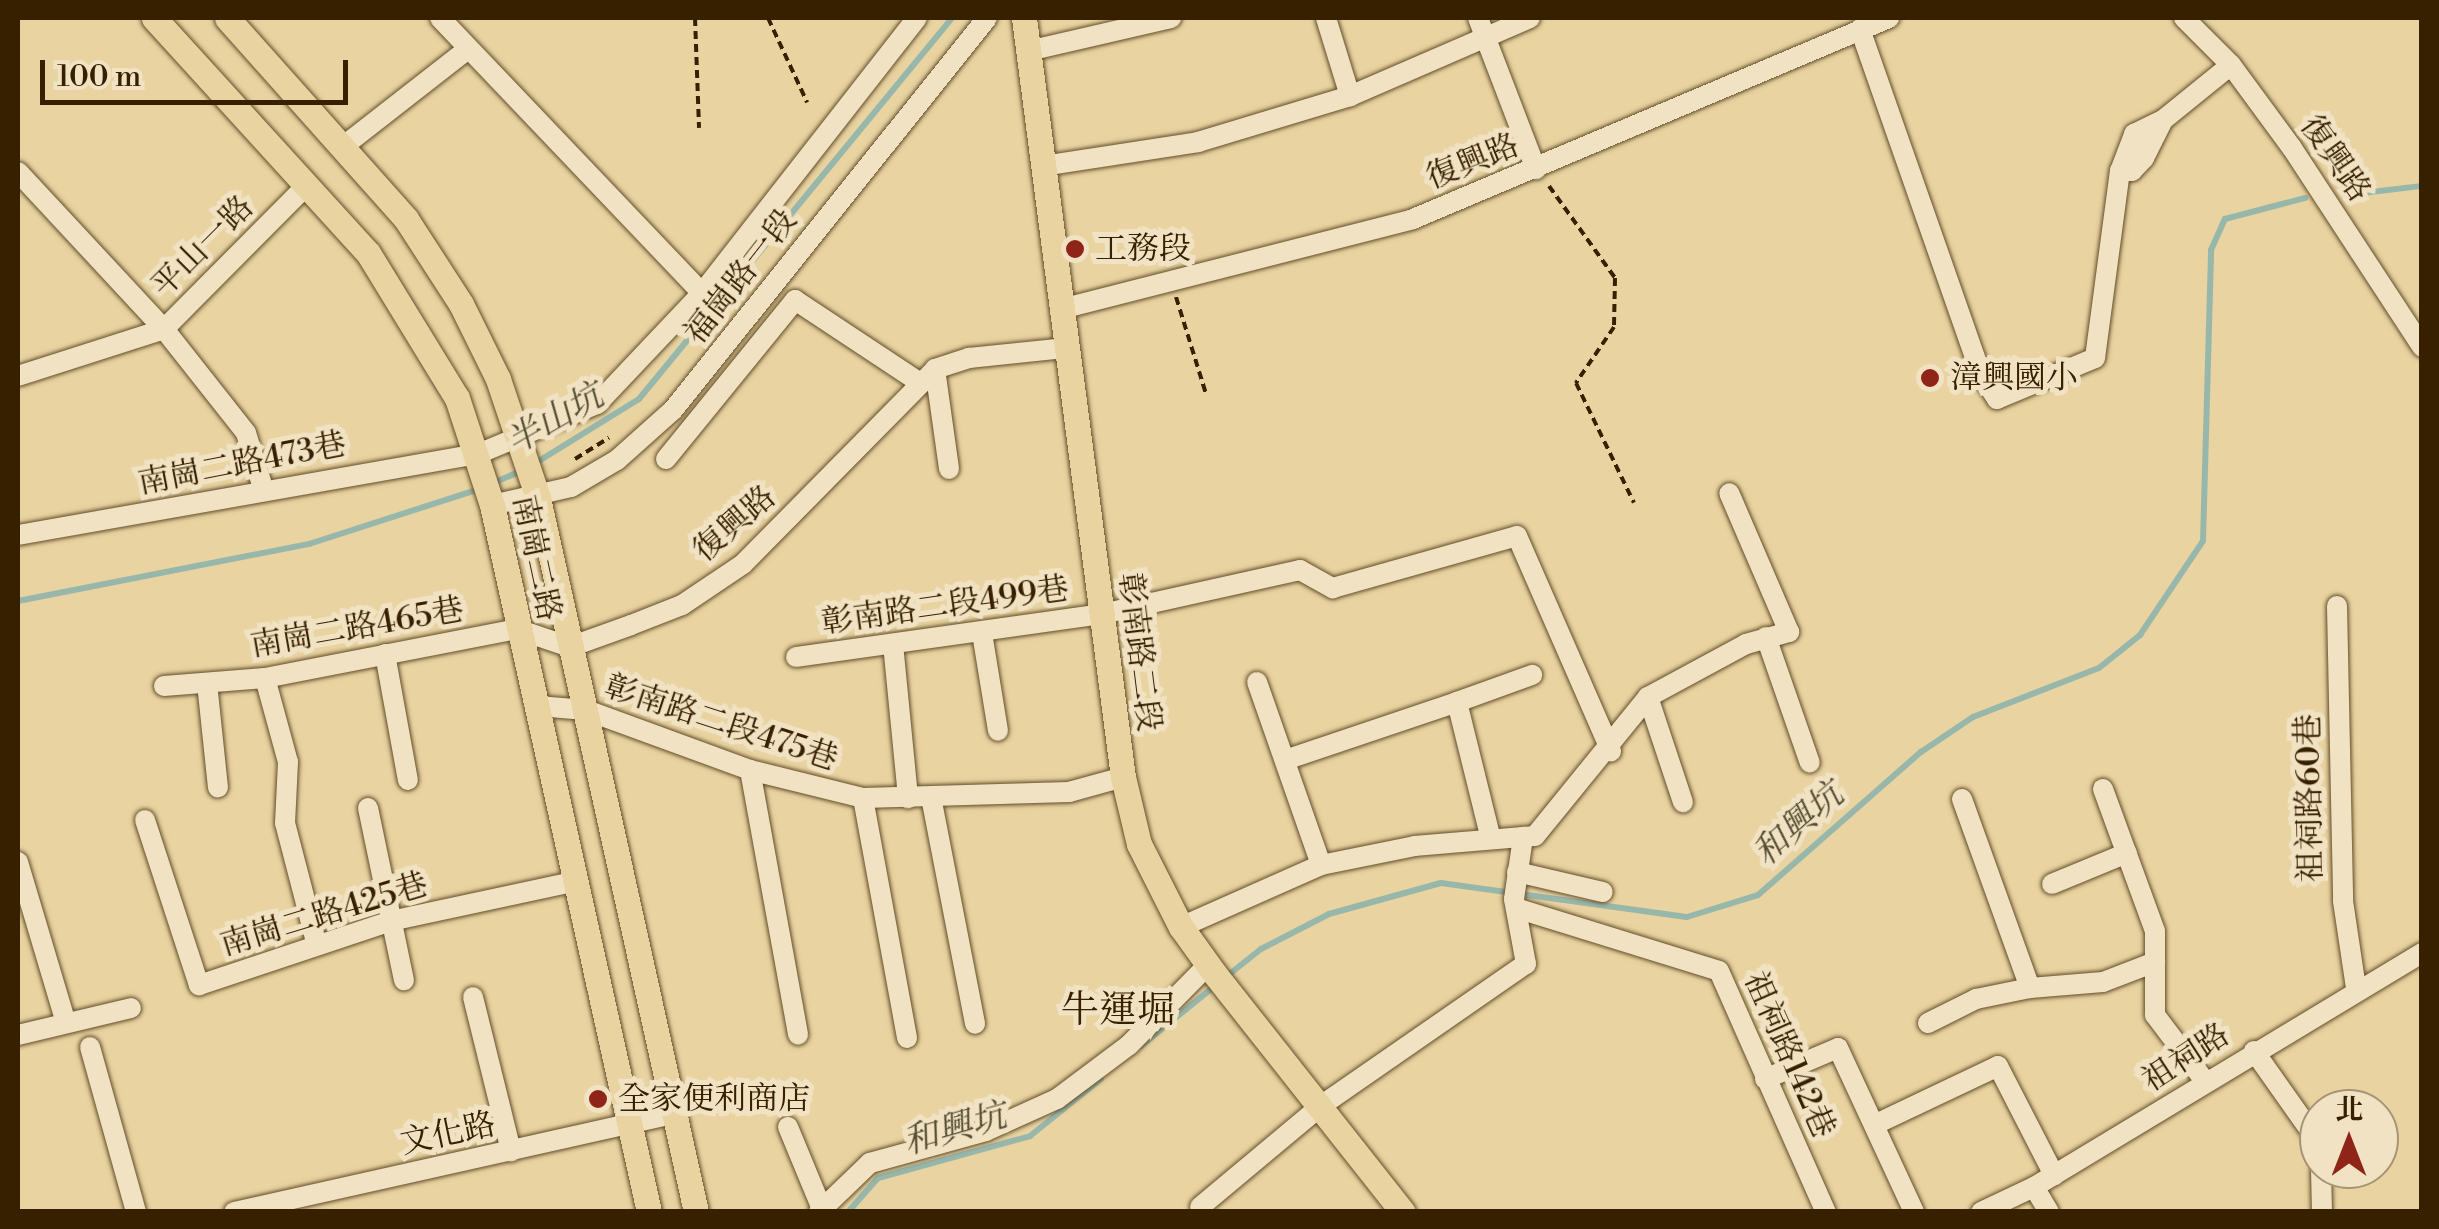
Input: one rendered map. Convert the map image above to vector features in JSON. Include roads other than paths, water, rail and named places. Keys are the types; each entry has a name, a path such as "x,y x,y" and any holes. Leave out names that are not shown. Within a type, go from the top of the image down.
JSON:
{"main road":[{"name":"南崗二路","path":"154,18 368,253 414,321 457,398 492,505 649,1212"},
{"name":"南崗二路","path":"227,18 345,145 406,220 461,304 520,438 538,498 696,1212"},
{"name":"彰南路二段","path":"1024,18 1123,777 1139,844 1181,926 1216,976 1322,1104 1403,1212"}],"street":[{"path":"440,18 702,293"},
{"name":"福崗路一段","path":"478,454 597,404 702,293 917,18"},
{"name":"福崗路一段","path":"492,505 538,498 617,460 674,410 987,18"},
{"path":"1028,51 1172,18"},
{"path":"1326,18 1350,96"},
{"path":"1478,18 1489,38 1536,169"},
{"path":"1042,166 1198,142 1350,96 1530,18"},
{"name":"復興路","path":"1061,308 1413,220 1889,18"},
{"name":"復興路","path":"2184,18 2232,66 2386,285 2422,347"},
{"path":"1860,28 1980,375 1997,399 2095,358 2120,171 2132,171 2144,158 2163,120 2232,66"},
{"path":"345,145 468,49"},
{"path":"18,172 164,329 246,433 264,491"},
{"name":"平山一路","path":"18,376 164,329 308,184"},
{"path":"666,460 795,300 927,375 949,469"},
{"path":"927,375 968,358 1066,348"},
{"name":"復興路","path":"570,646 682,604 743,564 927,375"},
{"name":"南崗二路473巷","path":"18,536 478,454"},
{"path":"1181,926 1322,865 1490,839 1536,836 1611,751 1648,697 1766,637 1789,632 1729,493"},
{"name":"彰南路二段499巷","path":"796,657 1102,614 1300,570 1333,588 1517,536 1611,751"},
{"name":"祖祠路60巷","path":"2336,606 2342,901 2356,988"},
{"path":"518,629 570,646"},
{"name":"南崗二路465巷","path":"164,686 266,678 518,629"},
{"path":"982,632 998,731"},
{"path":"1766,637 1810,764"},
{"path":"892,644 908,798"},
{"path":"385,654 408,780"},
{"path":"1285,760 1532,675"},
{"path":"266,678 288,762 286,823 316,942"},
{"path":"1257,682 1322,865"},
{"path":"207,684 218,787"},
{"path":"1648,697 1683,802"},
{"path":"1457,702 1490,839"},
{"name":"彰南路二段475巷","path":"538,706 586,710 750,770 863,798 1069,792 1123,777"},
{"path":"750,770 798,1034"},
{"path":"2103,789 2156,931 2155,1015 2205,1081"},
{"path":"931,797 975,1024"},
{"path":"863,798 907,1038"},
{"path":"1962,798 2030,988"},
{"path":"368,808 404,980"},
{"name":"南崗二路425巷","path":"145,820 199,985 316,942 391,921 577,881"},
{"path":"1200,1207 1322,1104 1526,964 1516,904 1523,838"},
{"path":"2052,884 2126,853"},
{"path":"18,862 66,1023"},
{"path":"1517,872 1603,892"},
{"name":"祖祠路142巷","path":"1516,904 1719,971 1826,1212"},
{"name":"祖祠路","path":"1981,1212 2034,1187 2356,988 2422,952"},
{"path":"1928,1023 1976,999 2030,988 2103,982 2155,962"},
{"path":"788,1127 821,1210 870,1163 986,1131 1057,1099 1216,976"},
{"path":"473,997 511,1151"},
{"path":"18,1035 131,1008"},
{"path":"90,1048 136,1212"},
{"path":"1765,1079 1838,1048 1914,1212"},
{"path":"2254,1051 2299,1115"},
{"path":"1876,1124 1998,1066 2054,1174"},
{"name":"文化路","path":"234,1212 674,1114"},
{"path":"2034,1187 2049,1212"}],"waterway":[{"name":"半山坑","path":"534,464 639,399 952,18"},
{"name":"和興坑","path":"2346,195 2422,186"},
{"name":"和興坑","path":"1227,976 1261,949 1329,914 1441,883 1687,917 1758,895 1921,752 1973,717 2099,668 2140,635 2203,541 2211,250 2225,219 2305,198"},
{"name":"半山坑","path":"493,483 523,470"},
{"name":"半山坑","path":"18,601 309,544 482,488"},
{"name":"和興坑","path":"1141,1046 1217,984"},
{"name":"和興坑","path":"848,1212 878,1178 1030,1136 1101,1079"}],"place":[{"name":"工務段","path":"1075,249"},
{"name":"漳興國小","path":"1930,378"},
{"name":"全家便利商店","path":"598,1099"}],"district":[{"name":"牛運堀","path":"1118,1011"}]}
